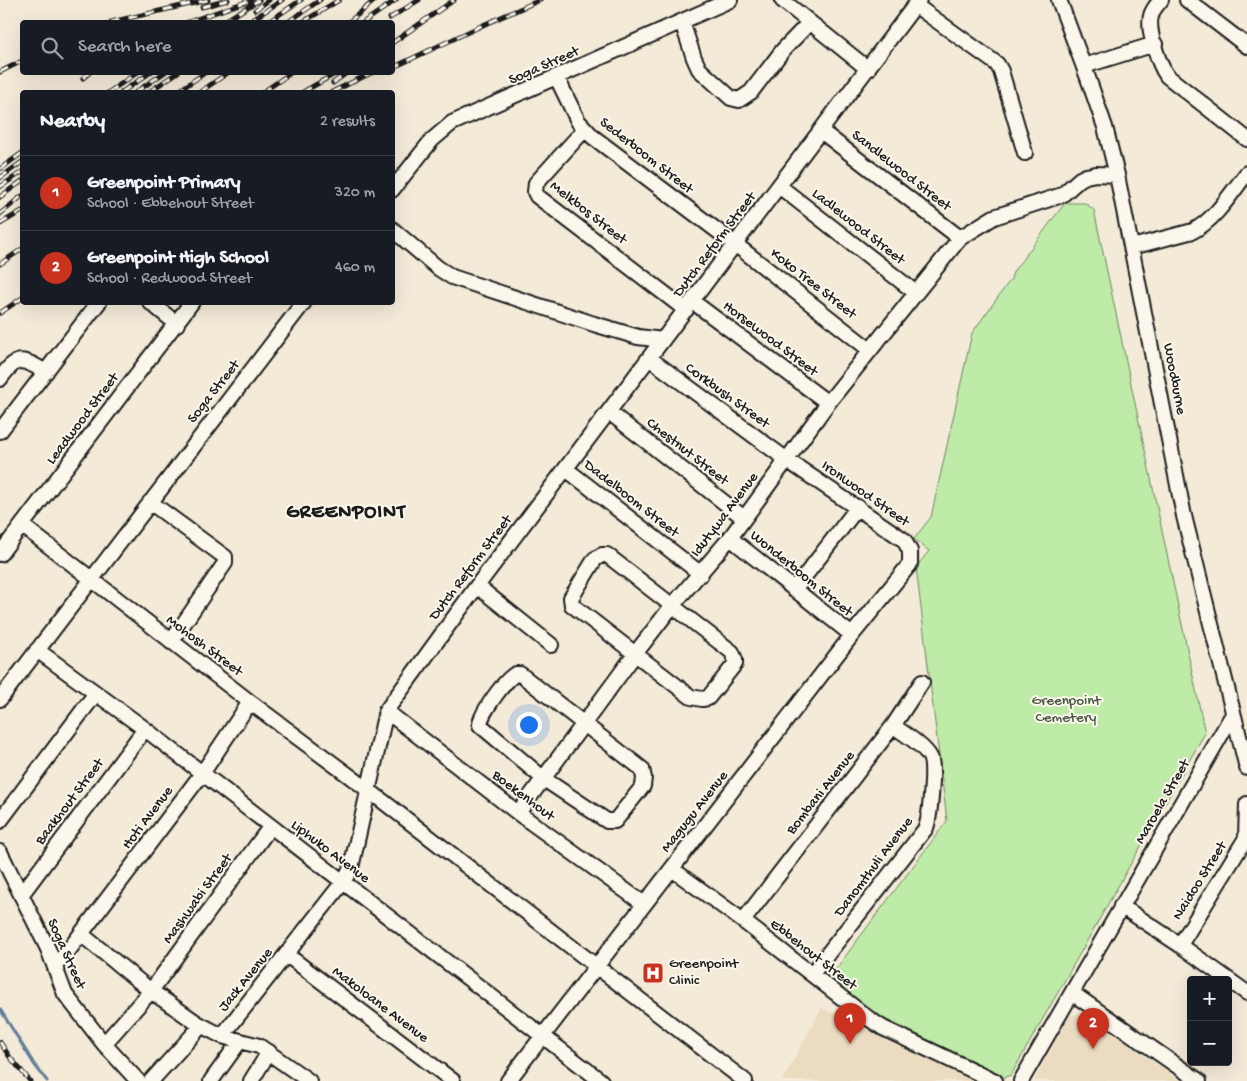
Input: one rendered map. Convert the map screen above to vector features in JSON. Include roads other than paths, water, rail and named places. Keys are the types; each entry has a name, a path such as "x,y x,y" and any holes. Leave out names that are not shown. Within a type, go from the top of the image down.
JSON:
{"street":[{"name":"Soga Street","path":"395,186 432,140 452,123 730,0"},
{"path":"782,0 868,69"},
{"name":"Woodburne","path":"1058,0 1105,127 1117,175 1184,516 1233,714 1242,730 1247,768"},
{"path":"1161,0 1152,12 1150,28 1163,70 1247,139"},
{"path":"1187,0 1247,46"},
{"path":"917,3 998,64 1024,153"},
{"name":"Dutch Reform Street","path":"367,789 386,711 476,586 917,3"},
{"path":"682,22 699,69 731,98 739,100 751,92 783,50 809,23"},
{"path":"1084,66 1154,44"},
{"name":"Sederboom Street","path":"557,78 578,121 593,137 735,244"},
{"name":"Melkbos Street","path":"585,129 536,183 535,192 689,306"},
{"name":"Sandlewood Street","path":"822,131 960,238"},
{"path":"1132,247 1199,228 1210,219 1247,173"},
{"name":"Idutywa Avenue","path":"518,813 634,654 730,538 828,403 960,238 994,216 1062,195 1086,176 1096,174 1117,175"},
{"name":"Ladlewood Street","path":"779,186 916,293"},
{"path":"395,232 438,268 452,277 594,324 638,336 663,340"},
{"name":"Koko Tree Street","path":"735,244 870,350"},
{"path":"0,430 98,305"},
{"path":"154,305 176,324"},
{"name":"Leadwood Street","path":"0,554 190,305"},
{"name":"Soga Street","path":"1,695 302,305"},
{"name":"Horsewood Street","path":"689,306 828,403"},
{"name":"Corkbush Street","path":"649,358 787,460"},
{"path":"0,379 10,366 21,360 28,361 46,372"},
{"name":"Chestnut Street","path":"609,412 744,518"},
{"name":"Ironwood Street","path":"787,460 904,540 910,551 910,564"},
{"name":"Dadelboom Street","path":"566,469 700,574"},
{"path":"150,502 225,557 225,564 171,642"},
{"path":"794,590 858,507"},
{"name":"Mohosh Street","path":"22,526 171,642 367,789"},
{"name":"Wonderboom Street","path":"730,538 852,635"},
{"path":"602,555 607,556 672,606 728,648 734,656 735,664 712,694 702,699 691,697 634,654 572,605 572,598 595,559 602,555"},
{"name":"Magugu Avenue","path":"508,1081 852,635 910,564"},
{"path":"476,586 551,645"},
{"name":"Liphuko Avenue","path":"37,650 144,729 601,1081"},
{"path":"520,674 583,723 642,769 643,786 617,819 611,822 602,819 544,779 480,725 483,714 509,679 513,675 520,674"},
{"name":"Bombani Avenue","path":"743,921 893,726 922,682"},
{"path":"0,820 96,694"},
{"name":"Hoti Avenue","path":"54,965 69,950 202,774 250,702"},
{"name":"Boekenhout","path":"386,711 518,813 644,904"},
{"name":"Maroela Street","path":"1021,1081 1233,714"},
{"name":"Danomthuli Avenue","path":"812,974 928,823 931,760 926,752 893,726"},
{"name":"Baakhout Street","path":"21,894 144,729"},
{"path":"367,789 745,1081"},
{"name":"Jack Avenue","path":"81,934 151,991 201,1026 222,1036 343,882 355,856 367,789"},
{"name":"Naidoo Street","path":"1180,945 1246,838 1247,804"},
{"name":"Mashwabi Street","path":"104,1044 151,991 270,827"},
{"name":"Soga Street","path":"0,852 69,1000 104,1044 138,1081"},
{"name":"Ebbehout Street","path":"672,869 883,1028 995,1081"},
{"path":"1121,906 1247,992"},
{"name":"Makoloane Avenue","path":"287,955 453,1081"},
{"path":"1072,993 1199,1081"},
{"path":"151,1081 201,1026"},
{"path":"222,1036 259,1046 309,1081"},
{"path":"211,1081 240,1041"},
{"path":"251,1081 269,1052"}],"waterway":[{"path":"0,1009 34,1064 47,1081"}],"railway":[{"path":"120,20 208,0"},
{"path":"202,7 228,0"},
{"path":"194,20 251,0"},
{"path":"226,20 259,0"},
{"path":"255,10 269,0"},
{"path":"252,20 282,0"},
{"path":"271,20 301,0"},
{"path":"291,20 320,0"},
{"path":"306,20 339,0"},
{"path":"351,20 375,0"},
{"path":"367,20 396,0"},
{"path":"390,18 419,0"},
{"path":"395,41 454,0"},
{"path":"395,67 540,0"},
{"path":"0,72 20,62"},
{"path":"83,78 86,75"},
{"path":"112,90 134,75"},
{"path":"125,90 147,75"},
{"path":"139,90 161,75"},
{"path":"152,90 174,75"},
{"path":"180,90 202,75"},
{"path":"203,90 225,75"},
{"path":"266,90 288,75"},
{"path":"306,90 333,75"},
{"path":"333,83 344,75"},
{"path":"336,90 367,75"},
{"path":"0,169 20,154"},
{"path":"0,178 20,163"},
{"path":"0,187 20,173"},
{"path":"0,197 20,182"},
{"path":"0,214 20,198"},
{"path":"0,224 20,212"},
{"path":"0,264 20,250"},
{"path":"0,313 20,299"},
{"path":"0,1042 30,1081"}],"place":[{"name":"Greenpoint Clinic","path":"653,973"},
{"name":"Greenpoint Primary","path":"850,1044"},
{"name":"Greenpoint High School","path":"1093,1049"}],"district":[{"name":"GREENPOINT","path":"346,513"}],"park label":[{"name":"Greenpoint Cemetery","path":"1066,710"}]}
